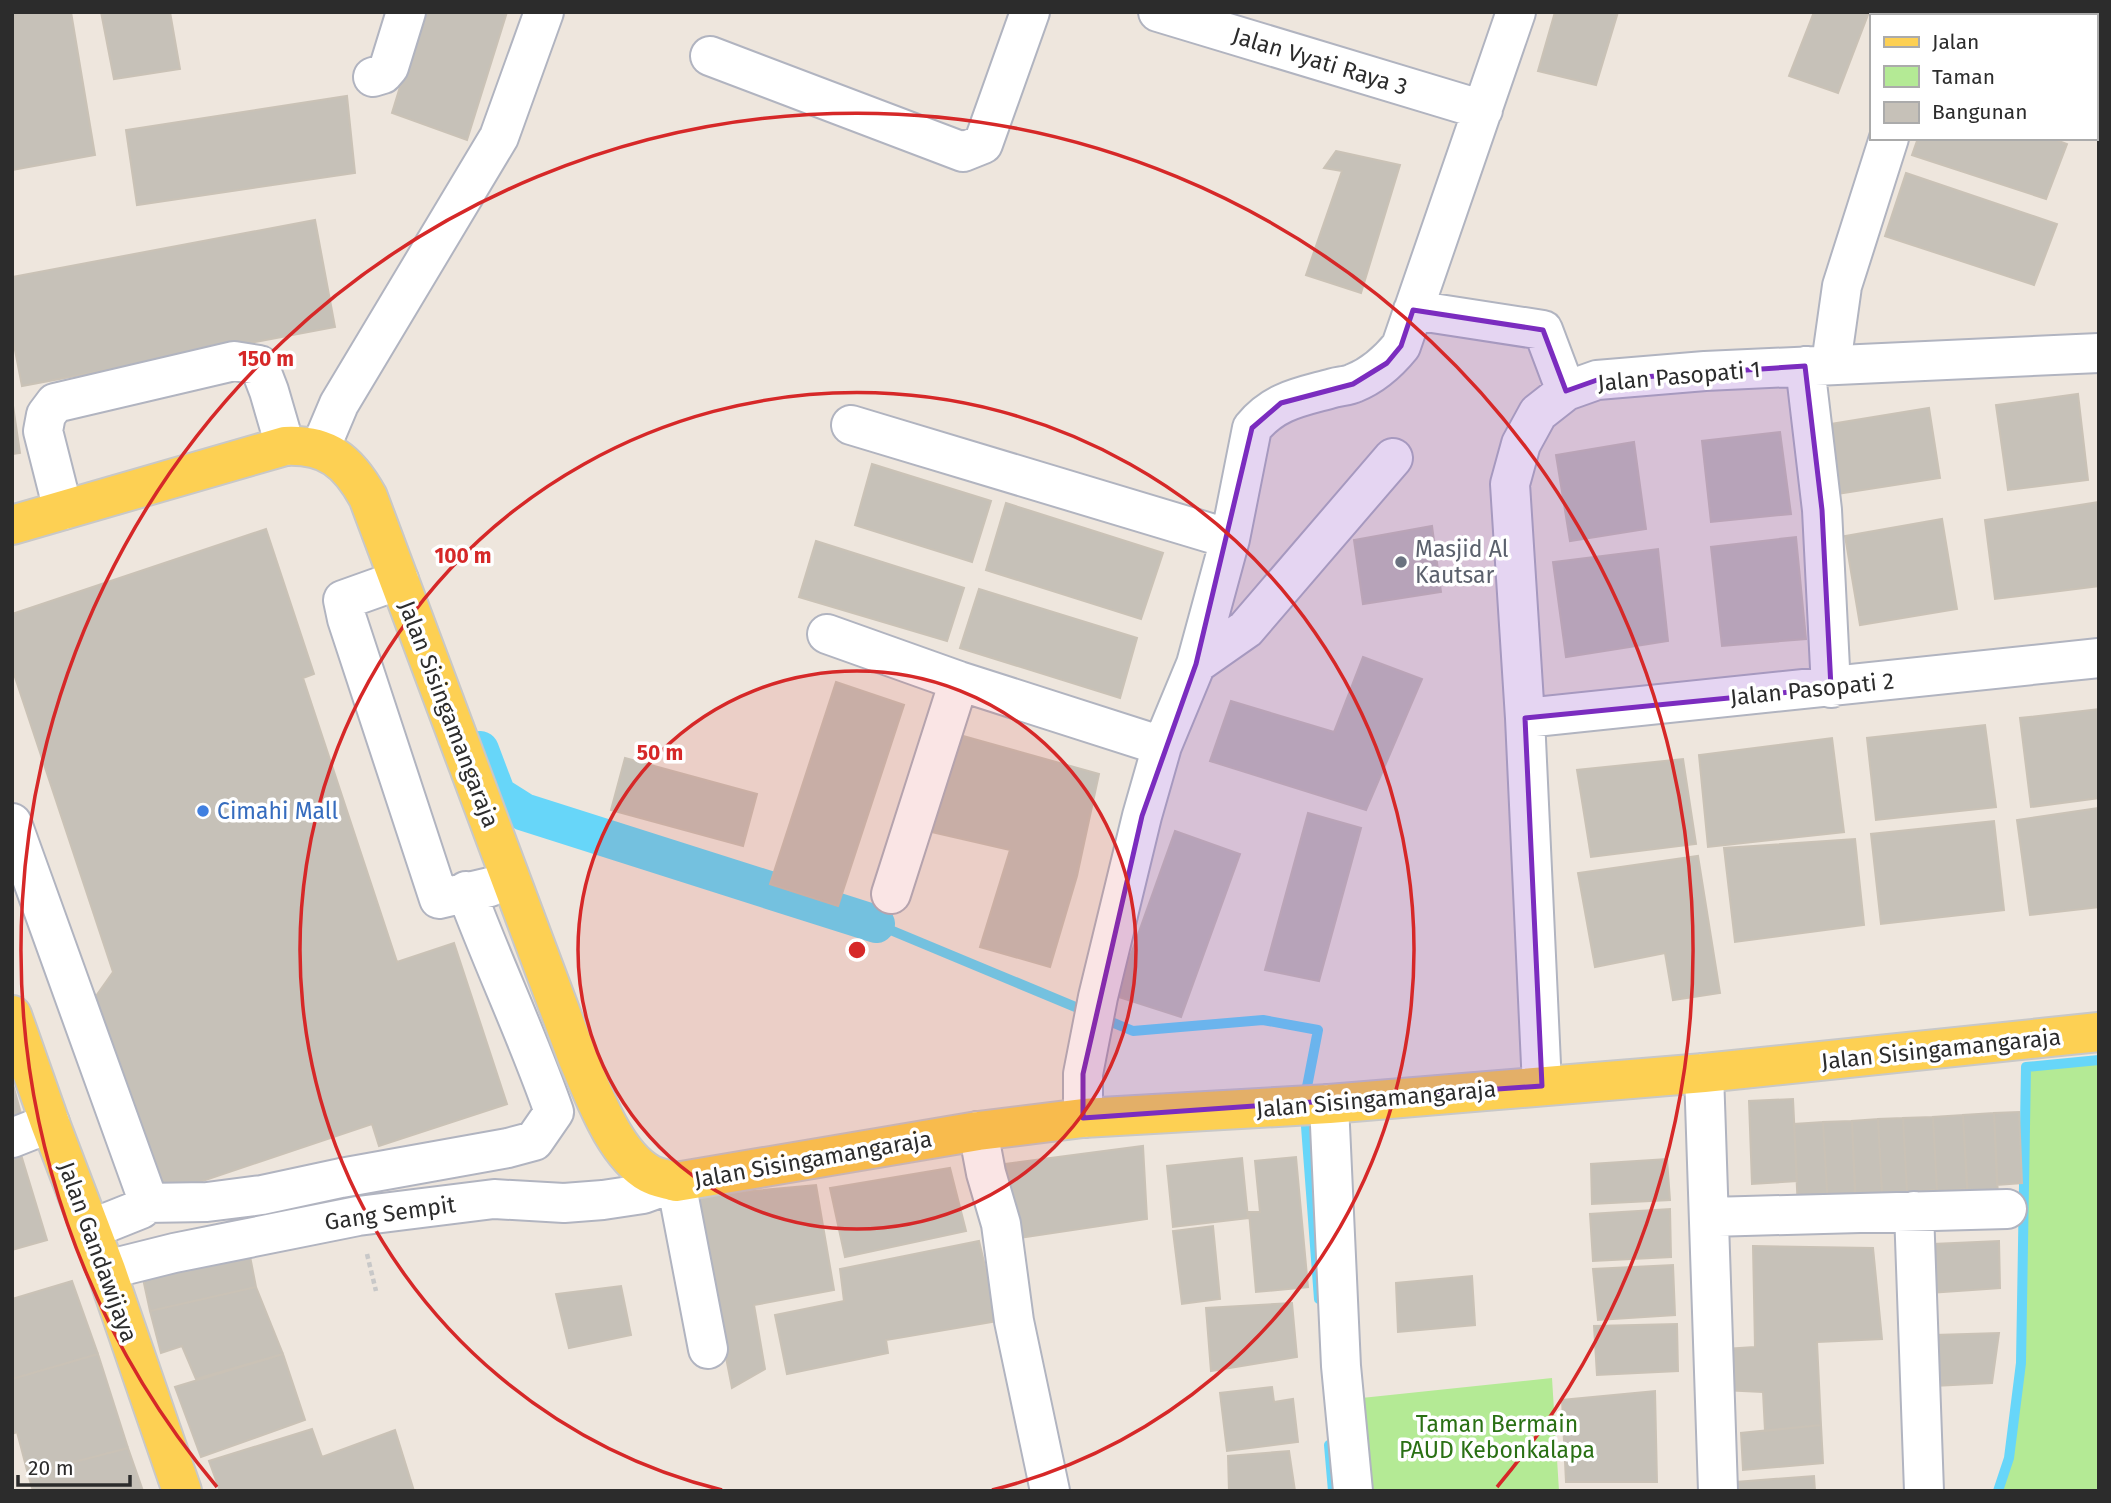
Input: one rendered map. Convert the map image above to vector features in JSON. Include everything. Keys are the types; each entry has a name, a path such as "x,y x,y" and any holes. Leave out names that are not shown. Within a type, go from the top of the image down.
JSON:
{"main road":[{"path":"12,525 302,447"},
{"name":"Jalan Sisingamangaraja","path":"302,447 333,456 356,474 368,497 578,1059 620,1145 633,1161 651,1174 676,1182 978,1131 1083,1118 1308,1106 1704,1073 2099,1032"},
{"name":"Jalan Gandawijaya","path":"12,1015 106,1270 182,1491"}],"street":[{"path":"373,77 383,74 389,67 406,12"},
{"path":"63,510 43,431 46,415 55,403 234,361 259,365 270,391 302,447 339,404 499,137 544,12"},
{"path":"710,56 963,152 983,144 1030,12"},
{"name":"Jalan Vyati Raya 3","path":"1158,12 1198,18 1483,110"},
{"path":"1083,1118 1083,1074 1098,997 1142,816 1162,746 1196,664 1230,539 1252,428 1263,414 1298,397 1353,384 1387,363 1401,346 1516,12"},
{"path":"1832,688 1822,510 1818,365 1888,140"},
{"path":"1413,310 1543,330 1566,391"},
{"name":"Jalan Pasopati 1","path":"1542,1086 1525,719 1510,484 1521,444 1538,413 1566,391 1597,380 1705,371 2099,353"},
{"path":"851,425 1230,539"},
{"path":"1196,664 1246,629 1393,458"},
{"path":"399,580 343,600 439,899 485,889 511,878"},
{"path":"827,634 959,681 1162,746"},
{"name":"Jalan Pasopati 2","path":"1525,719 2099,658"},
{"path":"891,894 959,681"},
{"path":"12,823 146,1195 141,1209 91,1230"},
{"path":"145,1203 207,1202 262,1195 534,1141 554,1112 537,1061 493,964 466,891"},
{"path":"1704,1073 1718,1491"},
{"path":"1308,1106 1341,1366 1353,1491"},
{"path":"12,1138 50,1123"},
{"path":"978,1131 1000,1224 1018,1343 1050,1491"},
{"path":"676,1182 708,1349"},
{"name":"Gang Sempit","path":"106,1270 174,1253 358,1216 494,1199 564,1203 603,1200 643,1194 676,1182"},
{"path":"1710,1217 2007,1209"},
{"path":"1914,1211 1924,1491"}],"highlighted area":[{"path":"1413,310 1543,330 1566,391 1597,380 1805,366 1822,510 1831,688 1525,718 1542,1086 1083,1118 1083,1074 1142,816 1196,664 1252,428 1281,403 1353,384 1387,363 1401,346"}],"green space":[{"path":"2099,1064 2099,1491 1998,1491 2009,1458 2021,1363 2027,1070"},
{"name":"Taman Bermain PAUD Kebonkalapa","path":"1552,1378 1559,1491 1359,1491 1352,1399"}],"building":[{"path":"12,12 71,12 95,155 12,170"},
{"path":"101,12 170,12 180,69 114,79"},
{"path":"423,12 507,12 467,140 392,113"},
{"path":"1555,12 1618,12 1596,85 1538,71"},
{"path":"1814,12 1869,12 1838,93 1789,76"},
{"path":"2004,12 2009,14 1956,14"},
{"path":"2097,44 2099,45 2097,98"},
{"path":"347,96 355,173 137,205 126,130"},
{"path":"1917,140 2056,140 2067,144 2046,199 1912,155"},
{"path":"1336,151 1400,165 1361,293 1306,275 1342,171 1324,168"},
{"path":"1906,173 2057,224 2034,285 1885,236"},
{"path":"315,220 335,327 22,386 12,335 12,277"},
{"path":"2078,394 2088,480 2008,490 1996,405"},
{"path":"12,399 20,453 12,454"},
{"path":"1929,408 1940,478 1830,495 1818,426"},
{"path":"1780,432 1791,514 1711,522 1702,441"},
{"path":"1634,442 1646,529 1570,541 1556,455"},
{"path":"872,464 991,501 972,562 855,525"},
{"path":"2099,502 2099,586 1995,599 1985,520"},
{"path":"1006,503 1163,553 1141,619 986,570"},
{"path":"1942,519 1957,609 1860,625 1845,536"},
{"path":"1432,526 1441,592 1363,604 1354,540"},
{"name":"Cimahi Mall","path":"266,529 314,674 303,678 397,962 454,943 507,1104 379,1146 372,1124 155,1197 89,1006 113,972 12,668 12,614"},
{"path":"1796,537 1806,639 1722,646 1711,547"},
{"path":"816,541 964,588 947,641 799,597"},
{"path":"1658,549 1668,641 1566,657 1553,562"},
{"path":"979,589 1137,638 1120,698 960,648"},
{"path":"1363,657 1422,679 1366,810 1210,761 1231,701 1334,732"},
{"path":"836,682 904,705 838,906 770,884"},
{"path":"2099,709 2099,798 2031,807 2020,718"},
{"path":"1985,725 1996,807 1876,820 1867,738"},
{"path":"956,734 1099,774 1077,876 1050,967 980,947 1010,850 923,830"},
{"path":"1832,738 1844,832 1708,847 1699,755"},
{"path":"625,758 757,794 743,846 611,810"},
{"path":"1683,759 1696,844 1591,857 1577,770"},
{"path":"2099,808 2099,907 2030,915 2017,820"},
{"path":"1308,813 1361,828 1319,981 1265,970"},
{"path":"1994,821 2004,910 1881,924 1871,834"},
{"path":"1175,831 1240,854 1181,1017 1116,996"},
{"path":"1855,839 1864,925 1735,942 1724,848"},
{"path":"1698,856 1720,993 1673,1000 1665,953 1595,967 1578,873"},
{"path":"12,1081 23,1121 12,1125"},
{"path":"1793,1099 1797,1181 1752,1184 1749,1101"},
{"path":"2019,1112 2022,1183 1997,1185 1994,1113"},
{"path":"1994,1113 1998,1197 1968,1199 1963,1115"},
{"path":"1963,1115 1967,1189 1937,1191 1933,1117"},
{"path":"1933,1117 1937,1190 1907,1192 1903,1118"},
{"path":"1903,1118 1907,1192 1882,1193 1878,1119"},
{"path":"1878,1119 1882,1194 1855,1195 1852,1121"},
{"path":"1852,1121 1856,1207 1828,1208 1823,1122"},
{"path":"1823,1122 1828,1208 1798,1210 1794,1124"},
{"path":"1143,1146 1147,1219 1013,1239 1004,1164"},
{"path":"19,1148 47,1240 12,1250 12,1150"},
{"path":"1296,1157 1308,1287 1256,1292 1249,1212 1260,1212 1255,1161"},
{"path":"1242,1158 1248,1218 1173,1227 1167,1166"},
{"path":"1667,1159 1670,1200 1592,1204 1591,1164"},
{"path":"950,1168 966,1231 845,1257 830,1188"},
{"path":"816,1185 834,1290 754,1305 765,1369 732,1388 712,1286 699,1196"},
{"path":"1670,1209 1671,1257 1593,1261 1590,1214"},
{"path":"1213,1226 1220,1299 1182,1304 1173,1231"},
{"path":"979,1241 998,1321 886,1340 888,1353 787,1374 775,1315 844,1301 840,1269"},
{"path":"1999,1241 2000,1288 1930,1293 1933,1244"},
{"path":"1753,1246 1873,1248 1882,1339 1817,1342 1821,1425 1765,1431 1763,1392 1723,1390 1725,1349 1755,1347"},
{"path":"249,1251 256,1287 150,1311 142,1274"},
{"path":"1673,1265 1675,1315 1598,1320 1593,1269"},
{"path":"1472,1276 1475,1325 1398,1332 1396,1283"},
{"path":"72,1281 98,1354 12,1379 12,1299"},
{"path":"621,1286 631,1335 569,1348 556,1294"},
{"path":"256,1287 283,1354 196,1379 182,1346 161,1353 150,1311"},
{"path":"1292,1303 1297,1357 1211,1371 1206,1308"},
{"path":"1677,1324 1678,1371 1597,1375 1594,1326"},
{"path":"1999,1333 1992,1383 1934,1386 1935,1335"},
{"path":"98,1354 128,1448 28,1474 17,1432 12,1434 12,1379"},
{"path":"283,1354 305,1420 201,1457 175,1387"},
{"path":"1272,1387 1274,1402 1293,1399 1298,1442 1227,1451 1220,1393"},
{"path":"1655,1391 1657,1482 1566,1482 1562,1400"},
{"path":"1821,1425 1823,1463 1743,1470 1741,1433"},
{"path":"312,1429 322,1457 395,1430 414,1491 220,1491 209,1461"},
{"path":"128,1448 143,1491 33,1491 28,1474"},
{"path":"1289,1451 1295,1491 1229,1491 1228,1456"},
{"path":"1814,1476 1815,1491 1737,1491 1736,1482"}],"waterway":[{"path":"480,750 497,795 524,812 876,924"},
{"path":"876,924 1133,1031 1263,1020 1318,1030 1305,1097"},
{"path":"1998,1491 2009,1458 2021,1363 2026,1067 2099,1060"},
{"path":"1305,1113 1319,1299"},
{"path":"1329,1445 1333,1491"}],"place":[{"name":"Masjid Al Kautsar","path":"1401,562"},
{"name":"Cimahi Mall","path":"203,811"}]}
